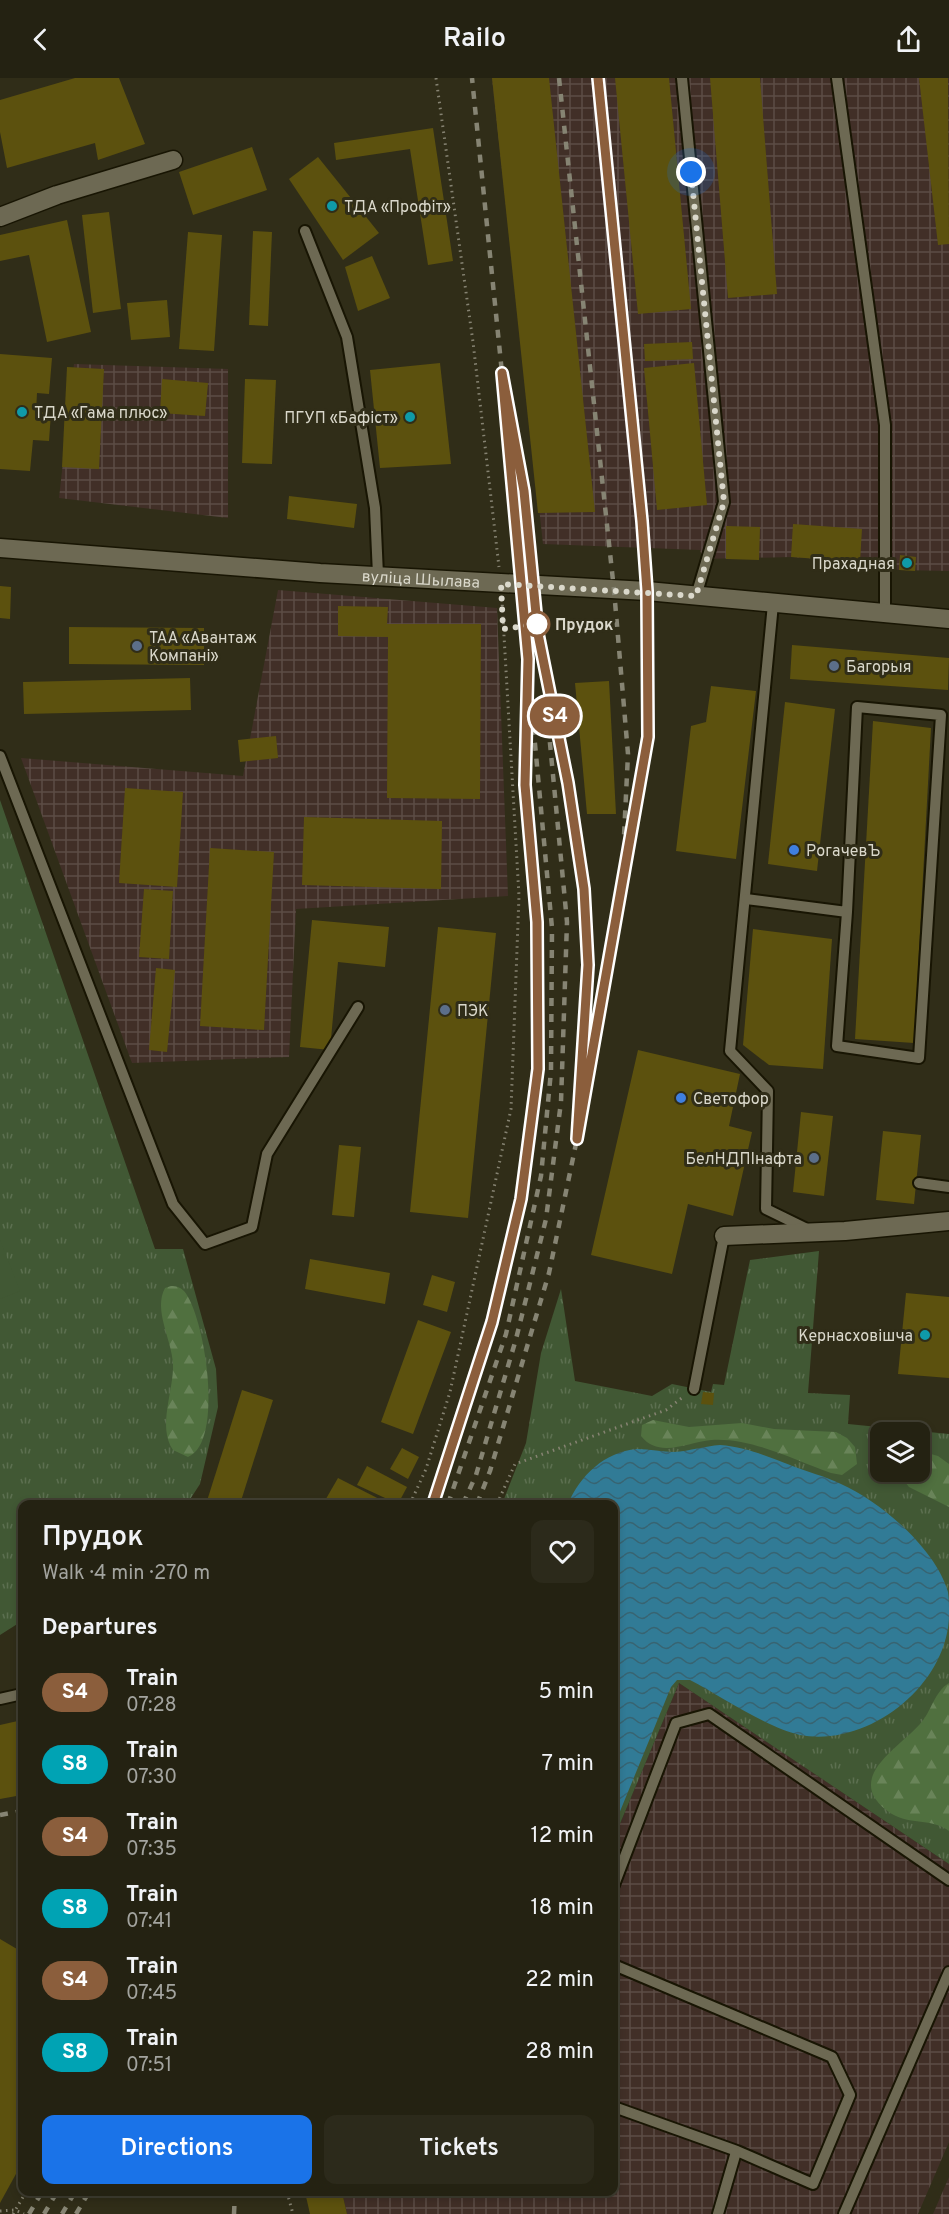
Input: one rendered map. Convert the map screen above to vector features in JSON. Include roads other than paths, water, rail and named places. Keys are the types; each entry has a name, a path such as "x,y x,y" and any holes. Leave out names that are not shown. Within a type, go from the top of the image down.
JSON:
{"street":[{"path":"0,217 57,195 173,160"},
{"name":"вуліца Шылава","path":"0,548 696,596 949,620"},
{"path":"724,1236 845,1232 949,1221"}],"lane":[{"path":"682,78 724,502 696,596"},
{"path":"837,78 885,425 885,615"},
{"path":"305,231 347,337 375,508 378,575"},
{"path":"773,604 730,1051 768,1091 766,1209 812,1232"},
{"path":"857,707 941,715 919,1058 837,1046 847,912 857,707"},
{"path":"0,756 173,1204 205,1244 252,1227 267,1154 358,1007"},
{"path":"746,898 847,912"},
{"path":"919,1183 949,1187"},
{"path":"694,1389 724,1236"},
{"path":"0,1699 18,1695"},
{"path":"618,1875 676,1724 709,1714 949,1880"},
{"path":"618,1967 832,2057 850,2095 813,2184 736,2152 618,2108"},
{"path":"844,2214 949,1972"},
{"path":"722,2213 736,2152"}],"water":[{"path":"720,1445 739,1448 835,1481 856,1492 889,1514 905,1528 932,1559 948,1592 949,1614 945,1640 935,1664 920,1686 900,1706 877,1721 852,1731 826,1736 800,1735 759,1719 690,1680 677,1680 671,1687 618,1816 618,1500 570,1500 586,1475 614,1455 637,1449 674,1452"}],"railway":[{"path":"465,1500 476,1475 516,1339 546,1219 561,1102 567,922 535,586 524,491 502,373 472,78"},
{"path":"559,78 614,590 628,754 624,836"},
{"path":"479,1500 490,1471 549,1273 577,1139 648,737 647,591 642,521 598,78"},
{"path":"449,1500 506,1334 541,1176 551,1071 552,928 507,441"},
{"path":"552,704 578,834 586,899 588,979 580,1079"},
{"path":"434,1500 465,1414 492,1323 514,1230 536,1086 539,1026 538,982 528,810 526,724"},
{"path":"0,1815 18,1812"},
{"path":"29,2214 40,2196"},
{"path":"44,2214 55,2196"},
{"path":"62,2214 73,2196"},
{"path":"76,2214 87,2196"},
{"path":"234,2214 235,2196"}],"train":[{"name":"S4","path":"435,1500 492,1322 521,1199 538,1069 537,922 525,785 528,659 512,506 502,373 524,491 538,634 568,783 584,889 588,965 577,1139 648,737 647,591 642,521 598,78"}],"place":[{"name":"ТДА «Профіт»","path":"332,206"},
{"name":"ТДА «Гама плюс»","path":"22,412"},
{"name":"ПГУП «Бафіст»","path":"410,417"},
{"name":"Прахадная","path":"907,563"},
{"name":"Прудок","path":"537,624"},
{"name":"ТАА «Авантаж Компані»","path":"137,646"},
{"name":"Багорыя","path":"834,666"},
{"name":"РогачевЪ","path":"794,850"},
{"name":"ПЭК","path":"445,1010"},
{"name":"Светофор","path":"681,1098"},
{"name":"БелНДПІнафта","path":"814,1158"},
{"name":"Кернасховішча","path":"925,1335"}]}
